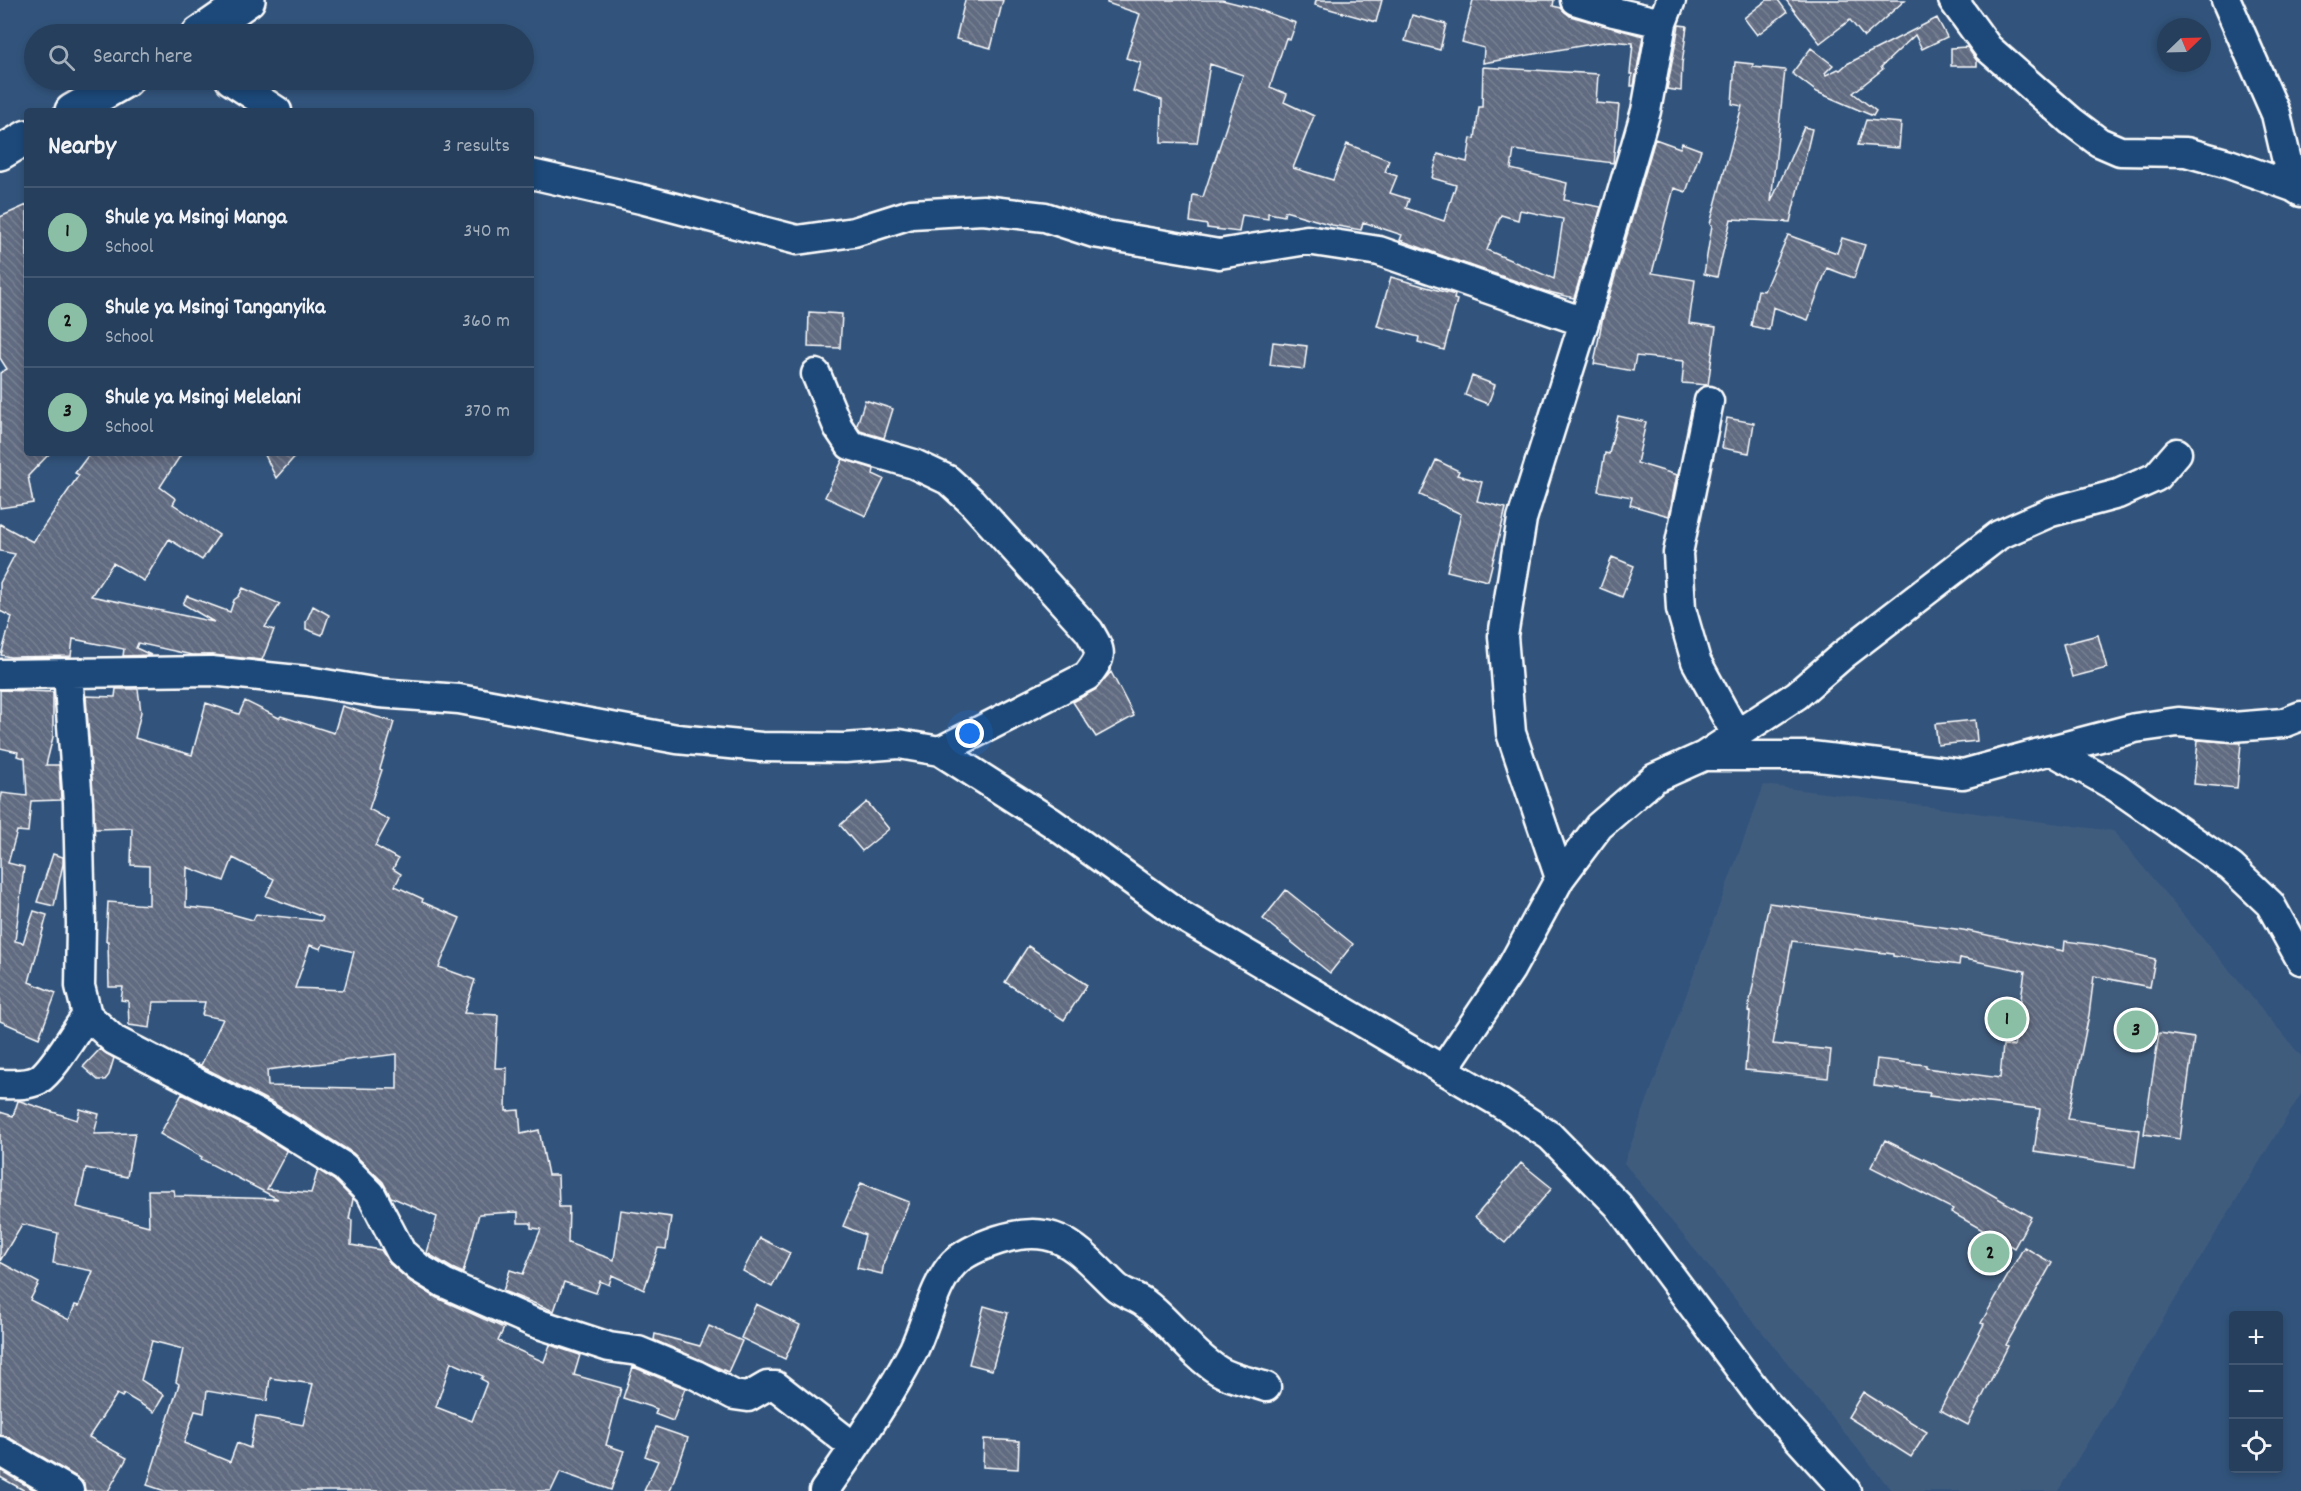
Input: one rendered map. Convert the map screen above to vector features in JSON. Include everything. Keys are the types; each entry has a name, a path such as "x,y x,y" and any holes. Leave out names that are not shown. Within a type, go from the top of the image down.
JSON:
{"highway":[{"path":"214,24 248,0"},
{"path":"77,108 109,90"},
{"path":"0,153 24,139"}],"street":[{"path":"1560,878 1511,733 1503,636 1522,519 1584,322 1646,111 1666,12 1614,12 1575,0"},
{"path":"1953,0 1988,48 2098,142 2121,151 2186,152 2229,164 2297,189"},
{"path":"2226,0 2276,114 2297,189"},
{"path":"245,90 272,108"},
{"path":"534,175 641,198 797,240 854,232 911,214 983,210 1045,217 1094,233 1219,254 1307,240 1379,251 1584,322"},
{"path":"816,374 838,427 850,445 914,464 948,480 971,501 1089,631 1100,649 1099,660 1087,676 940,751"},
{"path":"1709,401 1678,553 1681,609 1696,661 1736,734"},
{"path":"1443,1070 1510,970 1560,878 1599,826 1655,778 1704,756 1797,694 1843,655 1999,535 2051,512 2118,494 2156,477 2177,453"},
{"path":"0,674 211,671 307,681 379,693 459,699 677,739 761,747 845,748 899,744 940,751 1051,822 1180,915 1500,1103 1550,1136 1618,1205 1763,1400 1846,1491"},
{"path":"68,674 78,802 80,986 87,1015 114,1040 265,1118 344,1167 371,1194 400,1252 419,1268 444,1283 533,1322 609,1347 638,1351 696,1375 734,1395 748,1397 767,1386 776,1386 854,1447"},
{"path":"1704,756 1811,756 1963,774 2135,728 2178,722 2233,727 2283,723 2301,716"},
{"path":"2051,750 2116,787 2197,841 2231,867 2270,904 2301,960"},
{"path":"0,1084 21,1085 38,1080 87,1015"},
{"path":"824,1491 914,1349 941,1281 954,1262 980,1246 1006,1238 1046,1234 1061,1240 1088,1257 1117,1288 1145,1303 1201,1358 1220,1372 1266,1387"},
{"path":"0,1451 69,1491"}],"shaded area":[{"path":"1764,785 2113,831 2301,1056 2301,1094 2058,1491 1892,1491 1624,1163"}],"building":[{"path":"965,0 1003,0 991,48 956,39"},
{"path":"1107,0 1222,0 1254,8 1296,23 1290,40 1286,38 1270,87 1287,94 1284,102 1314,116 1293,168 1333,180 1347,144 1389,160 1385,172 1397,176 1390,193 1409,199 1406,208 1444,221 1456,185 1432,178 1438,154 1467,162 1471,138 1475,139 1479,107 1482,107 1483,67 1598,74 1596,103 1619,105 1613,163 1514,150 1511,169 1567,183 1564,200 1601,207 1574,298 1545,291 1443,256 1400,240 1402,235 1363,222 1361,230 1332,225 1285,211 1284,216 1268,213 1268,219 1242,215 1239,232 1207,228 1207,225 1190,222 1193,195 1203,197 1243,75 1210,64 1197,143 1161,142 1162,100 1133,91 1141,63 1126,58 1140,14 1107,3","holes":["1520,210 1563,219 1554,279 1487,250 1501,215 1518,220"]},
{"path":"1316,0 1382,0 1376,22 1315,5"},
{"path":"1473,0 1554,0 1553,6 1561,8 1570,16 1643,36 1634,86 1631,86 1632,74 1630,74 1633,43 1609,41 1483,63 1484,48 1462,42"},
{"path":"1767,0 1778,0 1787,12 1757,35 1744,18"},
{"path":"1786,0 1905,0 1864,37 1850,20 1820,43"},
{"path":"1412,15 1446,24 1440,50 1405,41"},
{"path":"1937,18 1947,37 1922,49 1915,35 1881,67 1883,69 1853,93 1876,111 1873,116 1817,92 1792,73 1811,48 1833,65 1825,73 1826,75 1840,70 1847,64"},
{"path":"1679,25 1687,26 1681,91 1667,89"},
{"path":"1967,47 1977,61 1977,66 1951,66 1951,48"},
{"path":"1735,62 1753,64 1753,67 1785,70 1771,202 1804,127 1812,129 1790,222 1731,219 1717,277 1704,274 1712,225 1710,224 1742,106 1732,104"},
{"path":"1866,120 1901,123 1899,148 1858,145"},
{"path":"1655,139 1680,148 1682,143 1701,150 1686,192 1674,188 1652,273 1695,280 1689,323 1716,327 1708,385 1682,383 1684,361 1636,356 1633,371 1594,364 1602,321"},
{"path":"24,206 24,456 47,456 28,476 33,503 0,508 0,373 7,369 0,358 0,217"},
{"path":"1788,235 1837,253 1842,238 1865,245 1854,278 1827,268 1808,320 1773,307 1769,330 1751,326 1758,290 1764,291"},
{"path":"1391,277 1455,295 1454,299 1457,300 1444,350 1418,342 1419,337 1377,326"},
{"path":"809,312 842,314 840,348 808,347"},
{"path":"1273,342 1307,346 1304,369 1270,365"},
{"path":"1472,376 1495,385 1488,404 1465,395"},
{"path":"865,400 893,409 884,438 860,431 857,425"},
{"path":"1618,416 1646,422 1637,463 1677,475 1669,516 1630,505 1632,497 1598,491 1605,453 1609,454"},
{"path":"1727,418 1754,423 1749,453 1722,448"},
{"path":"88,456 180,456 160,487 176,499 173,504 219,535 202,560 169,539 144,581 113,563 91,596 214,622 183,604 187,596 230,612 234,600 243,588 280,604 265,627 274,630 262,660 192,655 138,643 136,648 151,655 123,656 124,649 73,639 71,656 10,657 1,655 12,617 0,611 0,583 15,554 0,551 0,524 33,542 79,475 75,473"},
{"path":"265,456 295,456 276,478"},
{"path":"843,459 874,469 873,474 884,479 866,516 825,497"},
{"path":"1436,460 1459,471 1457,475 1482,482 1477,501 1506,508 1488,581 1447,571 1461,514 1420,495"},
{"path":"1612,557 1634,566 1622,597 1600,588"},
{"path":"313,606 329,615 322,635 306,629 306,622"},
{"path":"2098,635 2107,668 2072,677 2063,644"},
{"path":"1111,672 1134,716 1096,737 1073,702 1095,690"},
{"path":"116,689 138,689 141,712 135,738 192,755 206,703 239,714 245,701 279,718 281,716 334,733 342,706 394,722 369,809 389,820 375,846 398,859 393,869 401,874 395,886 423,899 422,902 460,918 439,967 475,980 464,1013 498,1015 495,1068 507,1068 506,1111 519,1110 521,1134 539,1130 548,1175 558,1175 559,1207 569,1207 568,1243 614,1260 621,1210 671,1217 666,1249 658,1248 644,1290 612,1275 609,1285 600,1281 596,1293 564,1282 554,1311 503,1291 510,1270 523,1274 541,1229 531,1228 531,1223 518,1223 518,1212 479,1214 463,1273 452,1268 427,1253 437,1217 391,1197 383,1182 353,1153 273,1103 197,1064 201,1065 223,1019 202,1015 205,1002 153,1002 150,1028 129,1025 128,1001 121,1000 123,987 109,987 108,941 106,941 108,902 149,905 149,866 131,865 132,828 95,829 86,696 115,697","holes":["233,858 274,879 266,896 323,917 322,921 256,914 253,920 217,910 186,907 187,867 224,881","323,944 354,952 344,990 295,988 310,945 321,949","397,1054 397,1089 268,1086 267,1070"]},
{"path":"0,690 53,692 53,737 46,765 59,765 61,800 31,801 28,832 17,831 8,863 24,867 15,941 23,943 34,911 47,915 29,982 56,993 39,1038 0,1021 0,806 2,793 27,796 25,758 17,756 18,752 0,748"},
{"path":"1975,720 1977,741 1938,745 1935,724"},
{"path":"2198,740 2241,743 2237,788 2194,784"},
{"path":"867,802 889,829 862,851 840,825"},
{"path":"53,854 63,857 54,906 37,902"},
{"path":"1286,890 1353,944 1330,973 1263,919"},
{"path":"1769,903 1963,930 2064,951 2065,941 2097,945 2155,959 2150,987 2094,976 2089,1015 2068,1119 2140,1130 2135,1167 2034,1152 2040,1109 1929,1096 1930,1093 1874,1086 1877,1059 2000,1078 2003,1045 2014,1046 2025,971 1960,958 1959,965 1792,941 1773,1044 1831,1050 1828,1078 1745,1070 1750,1012 1748,1011"},
{"path":"1028,946 1087,985 1064,1020 1005,982"},
{"path":"2159,1033 2194,1038 2180,1139 2144,1134"},
{"path":"100,1049 114,1058 109,1075 105,1080 98,1080 83,1067"},
{"path":"182,1094 257,1132 287,1151 267,1189 311,1193 318,1170 334,1180 353,1199 349,1219 352,1220 351,1245 381,1250 390,1264 411,1282 437,1298 504,1328 498,1341 544,1362 550,1345 580,1355 574,1375 621,1388 606,1445 624,1451 611,1490 560,1472 551,1491 165,1491 147,1485 179,1384 176,1382 183,1349 152,1341 141,1380 164,1395 154,1412 124,1394 122,1397 117,1394 89,1437 127,1458 108,1491 85,1491 84,1483 77,1477 8,1437 0,1435 0,1262 39,1283 30,1300 69,1320 75,1305 79,1306 93,1271 53,1263 58,1233 22,1224 0,1261 0,1112 13,1116 18,1101 20,1101 77,1120 80,1109 99,1114 94,1134 135,1133 127,1177 86,1168 77,1207 149,1226 148,1190 174,1190 175,1196 278,1199 201,1159 202,1157 160,1134","holes":["451,1362 483,1376 481,1379 487,1382 472,1421 436,1407","270,1378 313,1384 303,1425 256,1416 250,1448 237,1443 230,1462 184,1443 195,1411 204,1413 207,1391 267,1401"]},
{"path":"1885,1140 1968,1181 2031,1217 2014,1248 1951,1212 1953,1209 1871,1167"},
{"path":"1521,1163 1552,1188 1505,1243 1475,1217"},
{"path":"861,1183 909,1202 884,1262 882,1274 857,1268 865,1235 843,1226"},
{"path":"760,1238 790,1253 772,1287 743,1271"},
{"path":"2024,1247 2052,1263 2006,1345 2008,1346 1968,1425 1940,1410 1984,1324 1981,1323"},
{"path":"756,1304 800,1325 785,1359 741,1338"},
{"path":"984,1306 1008,1313 992,1370 969,1364"},
{"path":"709,1326 742,1341 728,1372 654,1340 655,1334 700,1346"},
{"path":"633,1367 685,1388 673,1421 655,1414 657,1409 623,1398"},
{"path":"1863,1392 1927,1432 1911,1457 1848,1417"},
{"path":"656,1427 688,1438 670,1491 644,1491 658,1461 645,1456"},
{"path":"984,1439 1019,1441 1018,1469 983,1467"},
{"path":"0,1470 36,1491 25,1491 0,1477"}],"place":[{"name":"Shule ya Msingi Manga","path":"2007,1019"},
{"name":"Shule ya Msingi Melelani","path":"2136,1030"},
{"name":"Shule ya Msingi Tanganyika","path":"1990,1253"}]}
